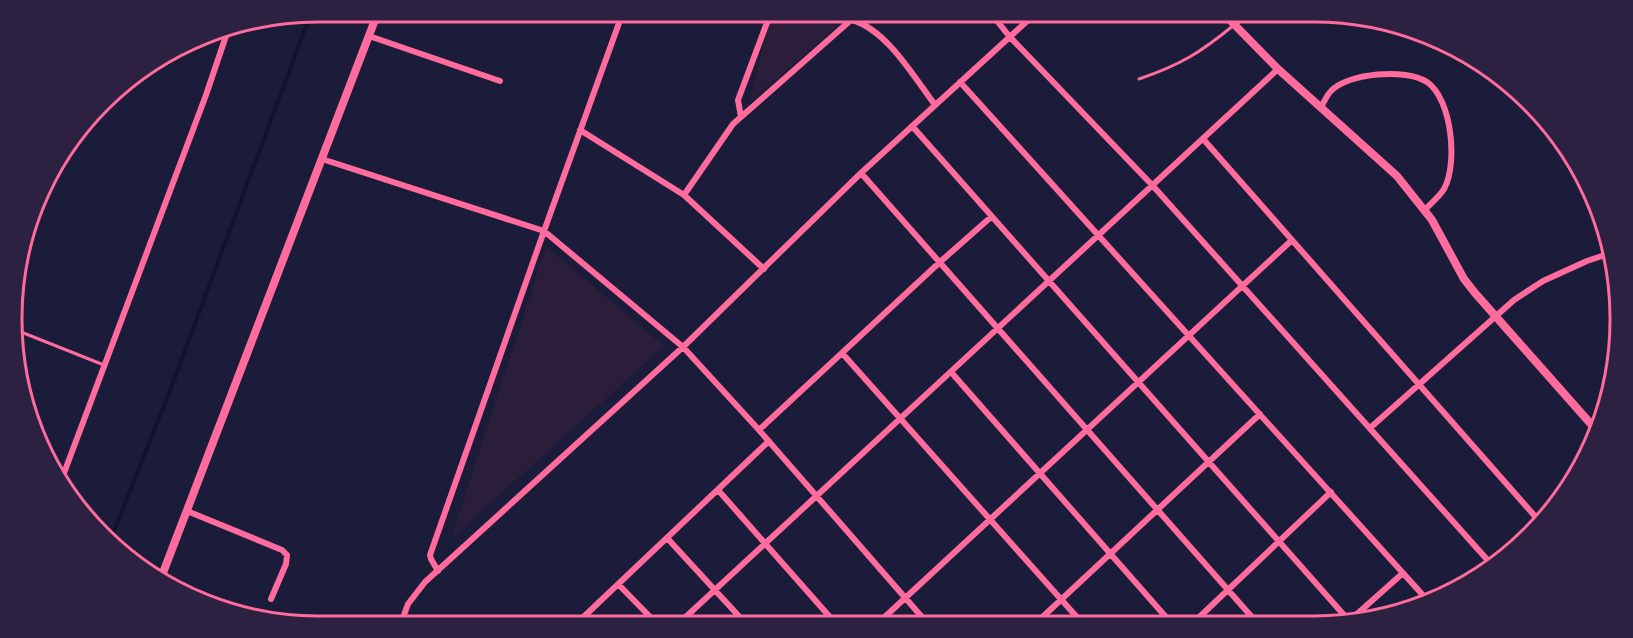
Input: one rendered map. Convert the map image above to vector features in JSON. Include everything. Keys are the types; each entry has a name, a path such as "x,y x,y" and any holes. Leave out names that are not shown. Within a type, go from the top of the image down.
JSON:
{"street":[{"path":"163,572 374,22"},
{"path":"438,571 430,555 619,22"},
{"path":"741,117 738,100 767,22"},
{"path":"684,195 728,130 849,22"},
{"path":"855,22 877,33 935,105"},
{"path":"998,22 1153,186 1487,560"},
{"path":"404,616 408,604 425,582 683,347 861,173 1025,22"},
{"path":"1230,22 1278,69 1397,176 1425,210 1464,279 1591,424"},
{"path":"1233,25 1236,22"},
{"path":"369,36 500,81"},
{"path":"65,471 225,38"},
{"path":"687,616 1204,140 1278,69"},
{"path":"1321,107 1331,90 1354,79 1381,74 1404,74 1427,82 1441,98 1447,116 1451,146 1450,172 1443,190 1425,210"},
{"path":"960,82 1423,595"},
{"path":"912,126 1341,614"},
{"path":"580,130 684,195 764,269"},
{"path":"1204,140 1535,516"},
{"path":"322,159 544,231 683,347 769,441 921,616"},
{"path":"861,173 1251,616"},
{"path":"759,430 991,217"},
{"path":"885,616 1292,240"},
{"path":"1370,429 1514,300 1544,281 1604,255"},
{"path":"842,353 1076,616"},
{"path":"951,372 1165,616"},
{"path":"1043,616 1260,414"},
{"path":"585,616 769,441"},
{"path":"718,490 829,616"},
{"path":"1200,616 1331,492"},
{"path":"187,511 282,550 287,555 271,599"},
{"path":"668,539 739,616"},
{"path":"1361,612 1403,573"},
{"path":"619,585 649,616"}],"lane":[{"path":"1140,79 1172,68 1192,57 1233,25"},
{"path":"23,333 104,365"}],"shaded area":[{"path":"769,22 822,22 840,25 749,102"},
{"path":"546,246 664,346 451,539"}],"waterway":[{"path":"113,533 174,380 307,23"}]}
